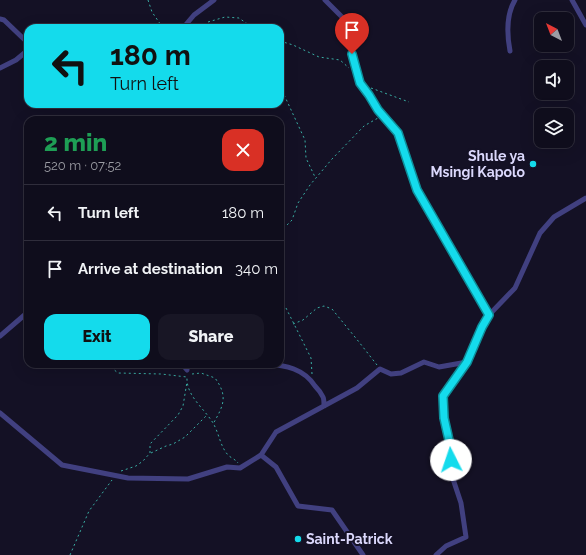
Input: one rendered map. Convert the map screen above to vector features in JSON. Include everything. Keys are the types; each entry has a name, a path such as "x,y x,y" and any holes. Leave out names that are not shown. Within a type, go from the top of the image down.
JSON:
{"street":[{"path":"186,24 194,15 214,0"},
{"path":"325,0 347,22 351,32 352,54 360,83 382,115 398,133 417,190 489,315"},
{"path":"510,51 507,36 512,5 515,0"},
{"path":"572,0 586,25"},
{"path":"0,19 4,20 24,39"},
{"path":"0,68 16,60 24,53"},
{"path":"436,555 446,546 466,537 461,503 450,470 451,449 444,418 443,396 467,362 482,327 489,315 515,288 540,233 554,217 586,198"},
{"path":"0,336 24,315"},
{"path":"0,413 62,464 128,478 188,479 227,467 240,468 261,456 276,432 357,388 380,369 391,374 401,373 424,362 439,367 467,362"},
{"path":"284,366 292,368 313,381 323,397 324,406"},
{"path":"261,456 276,468 298,506 332,510 363,555"}],"path":[{"path":"148,0 152,12 160,24"},
{"path":"208,22 225,17 239,18 247,24"},
{"path":"284,42 318,57 340,60 353,72"},
{"path":"360,83 409,102"},
{"path":"284,95 305,140 306,158 316,178"},
{"path":"284,228 292,220 298,203 316,178 346,142 364,126 382,115"},
{"path":"293,324 303,320 317,308 324,306 332,309 380,369"},
{"path":"284,307 311,358 313,381"},
{"path":"112,368 118,373 161,374 187,377 196,373 215,378 222,389 223,397 220,411 213,424"},
{"path":"150,453 150,444 178,415 183,406 187,377"},
{"path":"187,382 194,399 213,424 218,437 228,454 234,459 240,468"},
{"path":"70,555 89,511 115,476 123,469 136,466 150,453 173,444 185,437 206,416"}],"place":[{"name":"Shule ya Msingi Kapolo","path":"533,164"},
{"name":"Saint-Patrick","path":"298,539"}],"route":[{"path":"352,54 360,83 378,110 398,133 417,190 489,315 482,327 467,362 443,396 444,418 451,449 451,460"}]}
